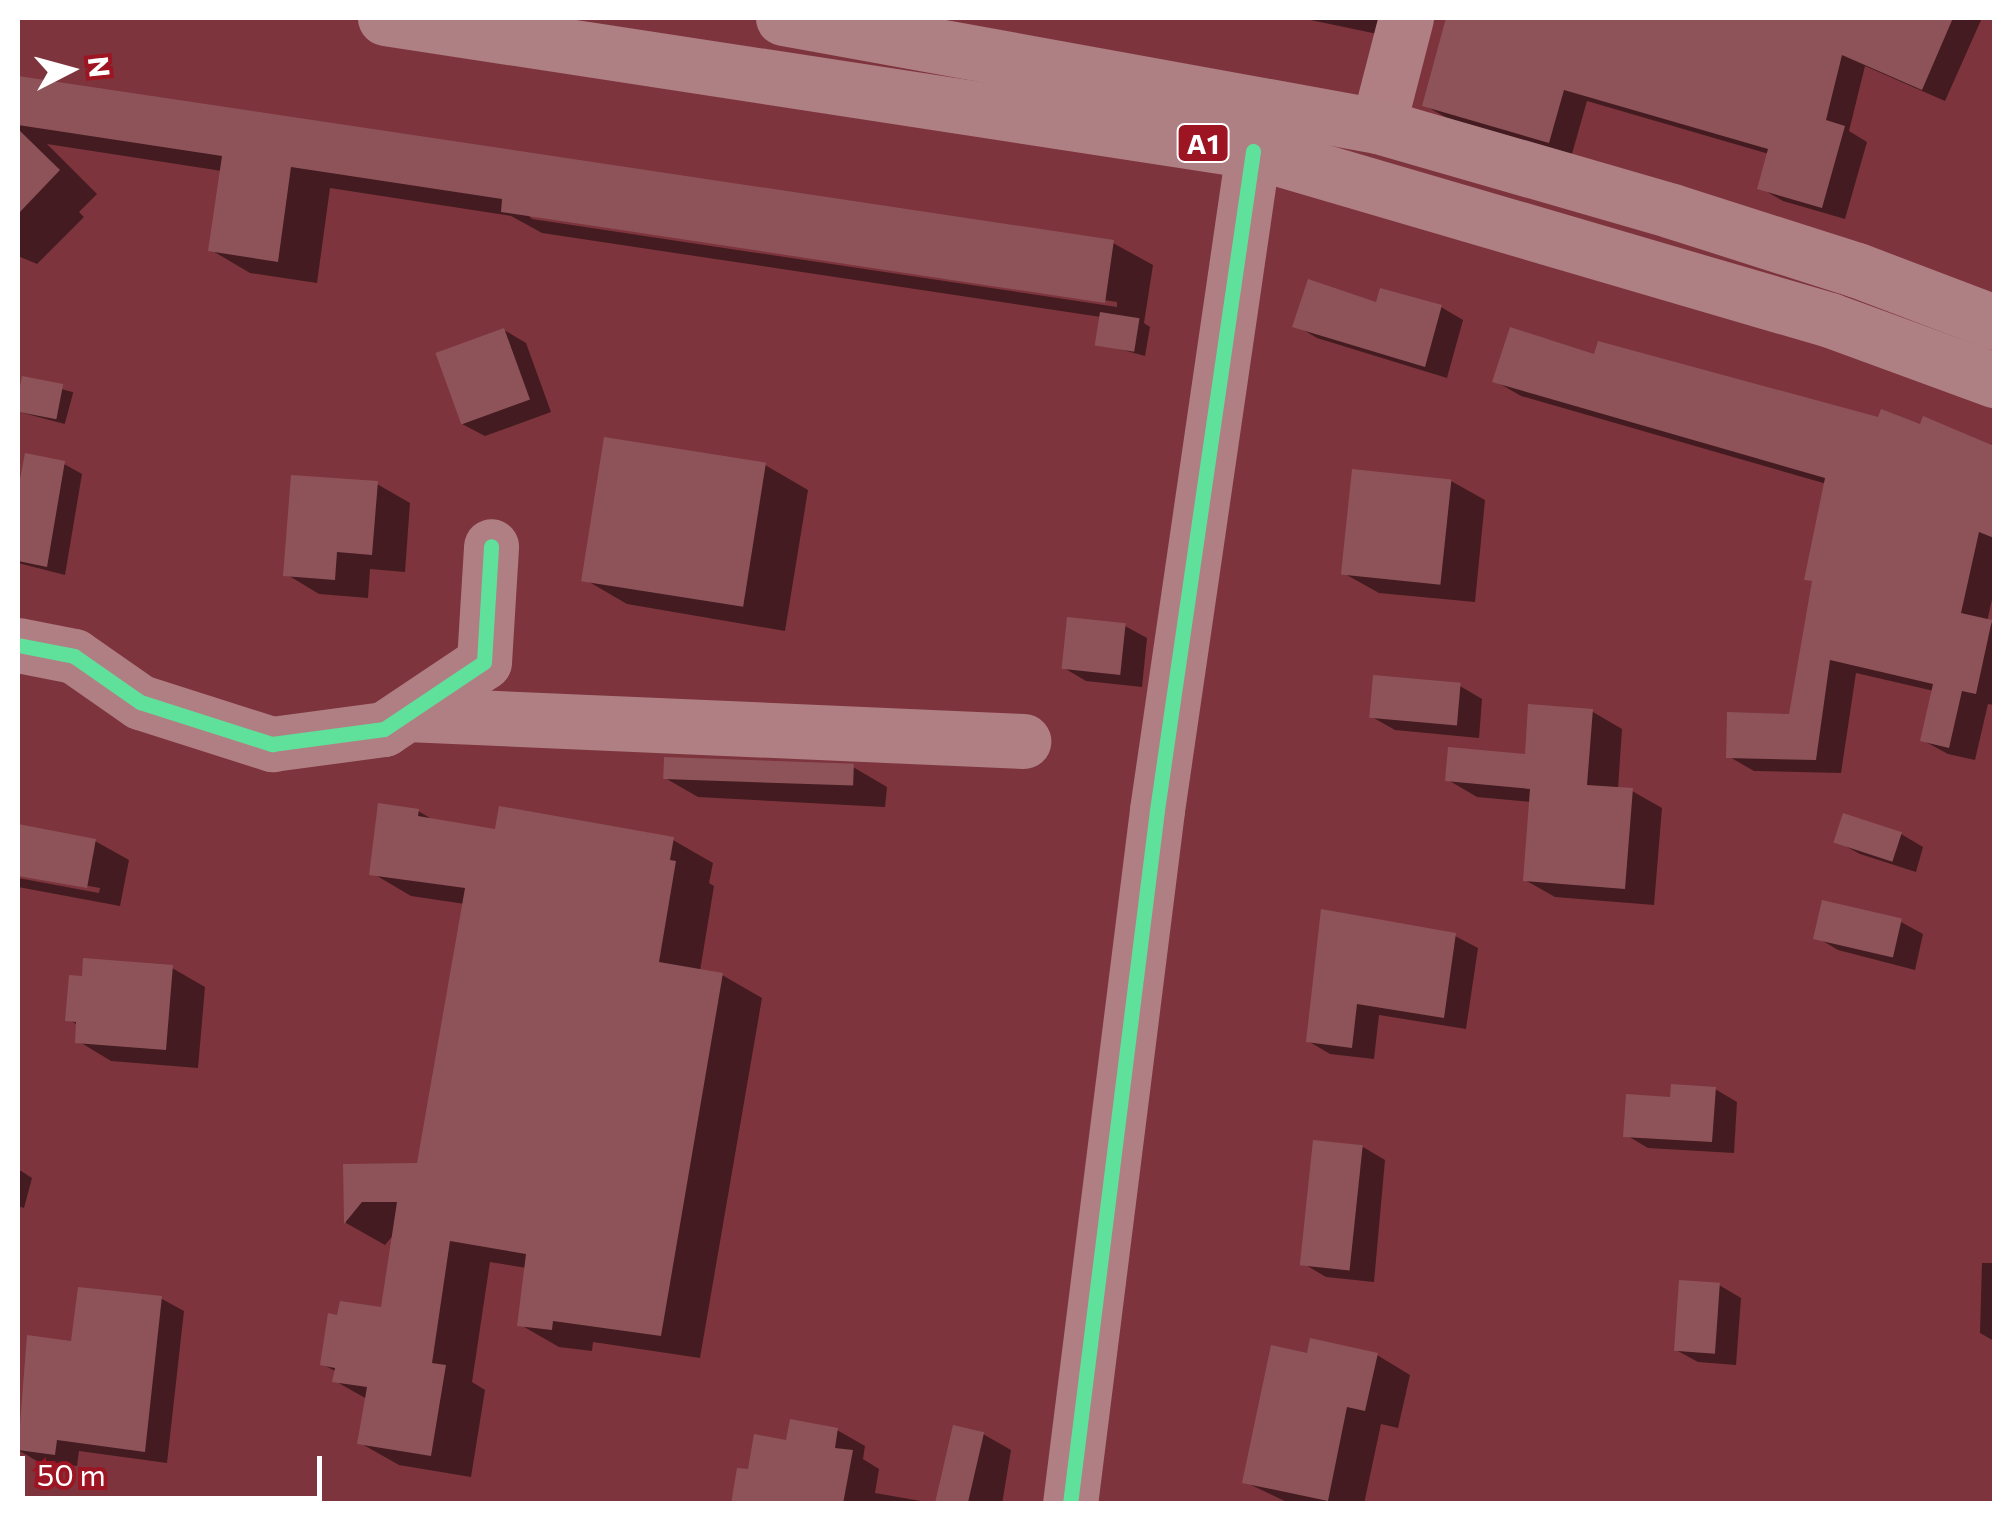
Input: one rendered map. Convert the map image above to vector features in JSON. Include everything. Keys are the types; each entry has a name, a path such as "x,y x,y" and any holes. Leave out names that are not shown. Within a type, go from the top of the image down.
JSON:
{"highway":[{"name":"A1","path":"385,18 1253,151 1830,320 1994,380"},
{"name":"A1","path":"806,19 1378,126 1672,211 1858,270 1994,322"}],"street":[{"path":"1378,126 1406,18"},
{"path":"1070,1504 1157,810 1253,151"},
{"path":"18,644 74,656 140,702 272,744 384,729 484,662 491,546"},
{"path":"407,714 1023,741"}],"building":[{"path":"1446,18 1953,18 1922,90 1842,55 1826,120 1845,126 1822,208 1757,189 1768,149 1564,90 1549,143 1422,106"},
{"path":"18,76 1114,240 1105,303 501,212 502,199 291,167 278,262 208,251 222,156 18,125"},
{"path":"18,129 60,170 18,214"},
{"path":"1308,279 1376,302 1380,288 1442,305 1425,367 1292,327"},
{"path":"1100,312 1140,318 1134,352 1095,346"},
{"path":"1510,327 1594,354 1598,341 1878,417 1881,409 1920,424 1923,416 1994,446 1994,538 1979,532 1961,613 1992,620 1976,694 1962,691 1949,748 1920,741 1933,684 1830,660 1816,760 1726,758 1727,712 1789,714 1812,581 1804,580 1825,478 1492,382"},
{"path":"504,328 530,399 461,424 435,353"},
{"path":"22,376 63,384 56,419 18,412"},
{"path":"604,437 766,463 743,607 581,581"},
{"path":"25,453 65,461 47,567 18,561 18,490"},
{"path":"1352,469 1451,479 1440,585 1341,574"},
{"path":"291,475 378,481 372,555 337,552 335,580 283,576"},
{"path":"1067,617 1126,623 1120,675 1062,669"},
{"path":"1373,675 1461,683 1457,726 1369,718"},
{"path":"1528,704 1593,709 1587,785 1633,788 1625,889 1523,881 1530,789 1445,781 1448,747 1525,754"},
{"path":"664,757 854,764 853,786 663,779"},
{"path":"378,803 419,809 418,816 495,829 499,806 674,837 670,860 676,861 659,962 723,973 661,1336 553,1321 552,1330 517,1326 526,1254 450,1241 432,1363 446,1365 431,1456 357,1444 367,1387 332,1382 335,1368 320,1365 328,1313 337,1315 340,1301 381,1307 397,1202 362,1202 344,1224 343,1164 417,1163 465,888 369,875"},
{"path":"1843,813 1902,832 1892,862 1833,842"},
{"path":"18,824 96,839 87,888 18,876"},
{"path":"1822,900 1902,918 1893,957 1813,939"},
{"path":"1321,909 1456,933 1444,1018 1357,1004 1352,1048 1306,1042"},
{"path":"83,958 173,965 166,1050 75,1043 76,1022 65,1021 69,975 82,976"},
{"path":"1671,1084 1716,1087 1712,1142 1623,1137 1626,1094 1670,1097"},
{"path":"1313,1140 1363,1145 1350,1271 1300,1265"},
{"path":"1679,1280 1720,1283 1715,1354 1674,1351"},
{"path":"78,1287 162,1296 145,1452 57,1440 55,1455 18,1450 27,1335 71,1341"},
{"path":"1310,1338 1378,1353 1365,1411 1347,1407 1328,1501 1242,1483 1271,1345 1307,1353"},
{"path":"790,1419 838,1428 835,1448 853,1450 843,1504 731,1504 737,1468 748,1469 754,1434 786,1440"},
{"path":"953,1425 984,1432 968,1504 935,1503"}],"cycle path":[{"path":"1070,1504 1157,810 1253,151"},
{"path":"18,645 74,656 140,702 272,744 384,729 484,662 491,546"}]}
